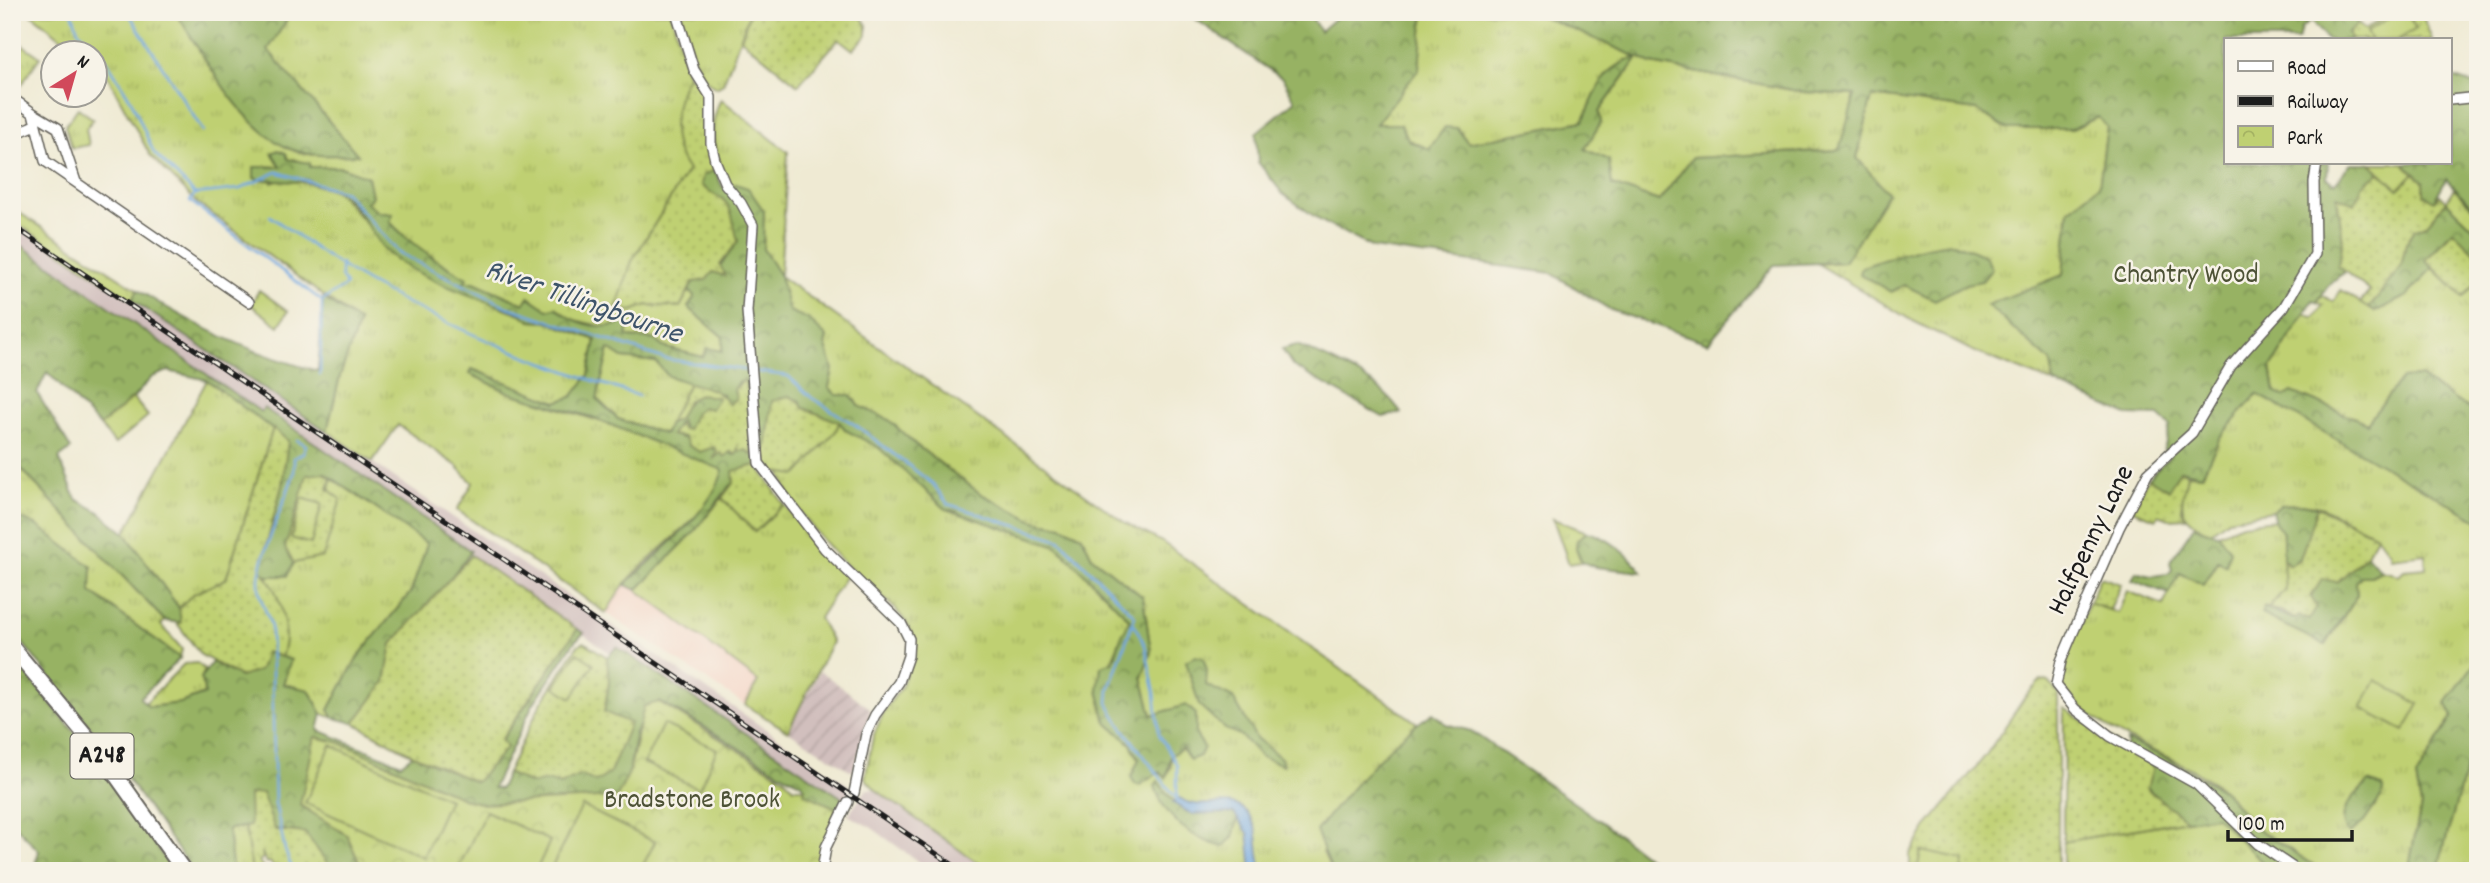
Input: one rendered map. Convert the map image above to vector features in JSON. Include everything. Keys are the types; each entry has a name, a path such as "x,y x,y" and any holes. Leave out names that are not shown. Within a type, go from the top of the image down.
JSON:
{"main road":[{"name":"A248","path":"12,647 98,750 184,871"}],"street":[{"path":"676,12 694,70 711,97 711,143 715,160 725,184 741,203 753,225 747,311 749,363 762,470 825,549 901,623 909,639 908,656 899,682 875,715 866,734 854,793"},
{"path":"2452,100 2478,96"},
{"path":"12,98 58,128 76,182"},
{"path":"33,113 45,161 249,302"},
{"path":"12,135 36,125"},
{"name":"Halfpenny Lane","path":"2298,871 2258,844 2196,784 2110,736 2075,709 2056,685 2061,661 2072,635 2119,528 2148,473 2192,433 2231,366 2284,307 2315,254 2314,182 2317,164"},
{"path":"821,871 830,837 848,802"}],"shaded area":[{"path":"12,208 190,322 190,339 851,787 844,799 617,647 610,653 471,555 471,551 264,408 261,412 12,239"},
{"path":"625,585 637,590 758,681 745,705 606,613"},
{"path":"820,671 871,709 853,772 788,731"},
{"path":"867,789 876,790 989,871 931,871 872,828 848,815"}],"green space":[{"path":"29,12 176,12 225,88 254,123 271,137 288,148 313,155 357,155 267,50 292,12 671,12 688,75 673,126 688,170 632,261 632,311 647,305 680,307 689,291 695,296 688,307 723,337 722,352 703,357 662,347 653,339 627,337 626,333 564,317 561,311 548,310 529,297 524,304 474,282 463,282 466,278 426,253 398,230 390,222 392,214 378,212 366,202 372,196 368,177 341,167 317,170 294,159 281,167 266,166 272,183 287,178 336,190 374,232 385,251 440,283 521,314 531,321 548,322 596,339 589,375 572,397 556,402 472,369 555,407 636,433 724,470 707,503 624,585 606,613 457,510 473,483 457,466 398,425 372,462 327,431 340,376 359,322 196,202 150,155 108,77 108,38 62,38"},
{"path":"176,12 292,12 268,50 358,155 305,153 288,148 271,138 254,124 225,89"},
{"path":"681,12 750,12 723,84 716,88 708,82 697,64"},
{"path":"750,12 858,12 867,25 867,35 853,50 839,39 798,85 741,39"},
{"name":"Chantry Wood","path":"1185,12 1319,12 1313,20 1320,31 1342,12 1424,12 1419,69 1376,124 1401,124 1409,141 1429,149 1445,127 1457,128 1468,143 1583,121 1601,82 1614,68 1637,57 1532,12 2352,12 2358,23 2348,33 2351,38 2325,38 2311,21 2301,28 2298,38 2224,38 2224,164 2328,164 2327,178 2335,183 2350,164 2372,164 2380,172 2362,186 2356,205 2337,197 2343,241 2338,265 2345,272 2330,283 2317,302 2313,300 2271,368 2275,392 2284,397 2292,392 2367,423 2402,378 2420,377 2478,415 2478,520 2257,394 2220,437 2202,475 2180,470 2169,490 2148,478 2170,456 2164,450 2170,426 2159,416 2127,415 2054,383 2051,362 1987,305 2063,275 2069,210 2099,186 2107,127 2098,117 2072,129 2008,129 1976,110 1872,96 1857,158 1888,193 1844,262 1774,265 1708,343 1611,310 1551,273 1373,248 1321,221 1283,194 1258,162 1256,133 1295,101 1283,79","holes":["1638,57 1651,64 1803,92 1855,95 1839,150 1692,158 1659,201 1612,185 1609,160 1585,149 1601,122 1599,112"]},
{"path":"1424,12 1532,12 1638,56 1651,64 1803,92 1856,95 1839,150 1692,158 1659,201 1611,185 1584,149 1601,122 1599,112 1638,58 1615,67 1608,74 1597,90 1583,121 1468,143 1457,128 1429,149 1375,125 1418,68"},
{"path":"2392,12 2421,12 2431,38 2351,38 2348,34 2358,23 2364,30"},
{"path":"2399,12 2406,12 2416,29 2400,38 2370,38 2366,32"},
{"path":"23,45 38,56 38,60 17,91 12,87 12,62"},
{"path":"688,75 703,93 708,105 712,132 715,170 703,175 701,185 728,206 738,241 720,265 725,276 713,272 706,280 693,282 680,307 647,305 632,311 616,309 632,261 688,170 677,148 674,124 678,99"},
{"path":"2452,77 2472,84 2478,80 2478,213 2446,179 2434,201 2424,195 2424,182 2404,164 2452,164"},
{"path":"1872,96 1976,110 2008,129 2072,129 2098,117 2107,127 2099,186 2069,210 2063,275 1988,305 2051,362 2054,383 1973,351 1911,320 1818,264 1844,262 1857,158"},
{"path":"721,99 788,152 780,276 762,249 764,240 733,191 717,154 713,136 714,117"},
{"path":"78,108 93,119 86,129 89,145 72,148 65,126"},
{"path":"278,150 286,153 288,159 310,163 310,167 341,167 368,177 372,197 366,202 378,212 393,214 390,222 398,230 426,253 467,278 464,282 474,282 524,304 529,297 548,310 556,307 570,318 587,324 606,326 624,322 629,326 627,337 653,339 663,347 703,357 707,348 722,351 723,337 688,307 695,296 689,291 693,282 708,276 719,266 738,241 722,198 711,195 700,185 703,175 715,170 723,188 736,184 748,188 764,211 763,249 780,276 789,311 808,319 827,337 825,344 833,369 829,387 836,395 850,395 859,406 889,420 916,445 981,494 1034,521 1062,526 1082,536 1092,557 1143,597 1151,652 1142,677 1152,715 1186,705 1196,714 1196,735 1204,747 1200,756 1190,760 1182,748 1171,756 1166,778 1159,772 1140,785 1135,784 1131,777 1139,759 1131,744 1106,722 1098,690 1101,666 1113,662 1130,620 1057,546 946,509 878,447 847,431 839,422 803,408 799,401 772,402 766,449 762,451 746,384 739,382 734,389 737,398 728,405 722,394 668,376 656,362 623,358 609,349 597,399 618,419 665,434 669,423 678,419 688,401 699,394 711,394 718,398 716,405 687,430 683,430 682,424 678,423 672,435 733,455 739,446 752,454 753,449 757,465 729,487 693,533 637,590 625,585 695,517 717,486 723,470 591,417 510,393 470,374 472,369 556,402 572,397 589,375 596,340 548,322 531,321 521,314 449,287 411,269 385,250 345,197 327,187 254,178 254,167 281,167 272,153"},
{"path":"2372,164 2404,164 2424,182 2424,195 2434,201 2440,195 2446,201 2426,225 2415,229 2406,243 2401,266 2369,308 2360,303 2370,291 2338,266 2343,241 2337,196 2355,204 2362,186 2380,172"},
{"path":"2372,164 2404,164 2414,173 2398,189"},
{"path":"2454,188 2478,213 2478,232 2446,201"},
{"path":"2446,201 2478,232 2478,256 2452,231 2426,260 2433,268 2407,296 2375,312 2369,308 2401,266 2406,243 2415,229 2426,225"},
{"path":"12,208 138,290 132,300 12,220"},
{"path":"2453,231 2478,256 2478,281 2463,297 2426,260"},
{"path":"12,239 261,412 264,408 471,551 436,597 392,644 385,682 354,723 334,718 329,710 357,658 411,592 427,544 325,473 285,547 294,563 287,576 267,576 260,570 282,485 288,441 207,380 168,371 152,377 133,398 100,426 47,372 37,393 71,449 59,458 76,499 98,511 125,533 179,608 182,623 165,621 12,459 12,291 16,285 12,282"},
{"path":"1954,243 1985,256 1992,269 1982,281 1966,284 1935,300 1904,285 1891,292 1860,274 1862,267 1930,246"},
{"path":"2433,268 2463,297 2478,281 2478,415 2420,377 2402,378 2367,423 2292,392 2284,397 2275,392 2271,368 2305,313 2314,318 2323,305 2317,302 2322,295 2333,302 2341,290 2375,312 2407,296"},
{"path":"780,276 1124,522 1162,542 1417,723 1342,800 1323,852 1332,871 989,871 876,790 865,778 873,737 885,709 901,688 916,643 900,615 825,543 813,528 791,497 780,470 836,431 839,422 847,431 862,436 890,456 946,509 1057,546 1130,620 1098,690 1106,722 1131,744 1139,760 1136,767 1140,785 1159,772 1166,777 1171,766 1171,756 1176,750 1204,747 1196,735 1194,722 1173,711 1152,716 1142,677 1151,652 1143,597 1092,557 1082,536 1062,526 1034,521 981,494 916,445 889,420 859,406 856,400 836,395 829,387 830,363 824,342 810,324 789,311"},
{"path":"138,290 225,338 270,357 318,371 323,298 359,322 340,376 327,431 132,300"},
{"path":"259,290 288,311 279,326 251,305"},
{"path":"1297,345 1368,381 1381,390 1401,413 1383,417 1293,366 1282,349"},
{"path":"609,349 623,358 656,362 668,376 689,383 665,434 618,419 597,399"},
{"path":"745,379 746,389 749,390 752,455 746,450 739,452 738,448 736,455 730,452 724,457 721,453 714,458 717,451 714,447 700,452 689,446 684,437 671,435 681,421 681,428 687,430 695,413 702,407 711,409 718,398 701,394 687,401 678,420 669,423 689,383 716,392 729,405 736,398 734,389"},
{"path":"207,380 273,428 226,579 193,594 179,608 125,533"},
{"path":"2257,393 2478,520 2478,659 2446,703 2453,715 2416,778 2421,806 2408,871 2314,871 2315,866 2251,824 2224,791 2204,776 2100,722 2080,706 2062,686 2070,648 2089,603 2118,613 2127,591 2163,605 2180,573 2204,585 2219,561 2225,565 2230,550 2218,534 2242,524 2274,520 2283,533 2286,580 2285,589 2268,609 2326,645 2357,595 2355,582 2361,576 2371,576 2381,571 2399,575 2404,570 2426,568 2425,554 2390,558 2390,553 2376,535 2321,507 2281,505 2272,511 2228,519 2211,532 2186,516 2182,503 2187,474 2202,475 2220,437"},
{"path":"789,396 799,401 803,408 839,422 836,431 797,475 768,471 762,451 766,449 772,401"},
{"path":"133,398 148,416 115,444 100,426"},
{"path":"273,428 288,441 282,485 260,570 273,588 282,611 284,647 281,657 266,652 260,670 241,677 201,655 176,622 181,623 179,608 193,594 226,579"},
{"path":"12,459 165,621 161,625 182,649 180,658 91,592 38,526 12,515"},
{"path":"757,465 784,504 755,532 722,498 734,482 733,471"},
{"path":"2180,470 2187,474 2181,508 2186,518 2169,519 2158,515 2156,519 2132,510 2148,478 2169,490"},
{"path":"324,473 331,478 328,489 341,499 323,557 294,563 285,548 307,475"},
{"path":"331,478 428,544 411,592 357,658 329,710 334,718 322,714 309,690 283,684 291,660 281,657 284,626 267,576 286,576 294,563 323,557"},
{"path":"302,498 322,504 311,544 291,538"},
{"path":"722,498 755,531 784,504 816,548 846,576 819,618 832,642 788,731 745,705 758,681 637,590 693,533"},
{"path":"2302,504 2317,507 2317,513 2300,559 2290,565 2283,559 2283,533 2275,522 2272,511 2280,505"},
{"path":"2317,507 2376,535 2367,555 2337,582 2322,579 2311,597 2317,607 2310,619 2299,616 2295,619 2281,611 2268,609 2285,589 2283,559 2290,565 2300,559"},
{"path":"12,515 38,526 92,567 91,592 180,658 140,698 149,707 180,703 205,694 201,678 212,662 240,677 266,652 291,660 283,684 309,690 322,714 318,730 401,764 413,755 476,781 507,747 501,741 577,629 584,633 575,641 532,706 493,788 500,789 507,773 531,784 548,781 560,785 581,775 610,773 616,752 604,713 609,682 605,659 617,647 844,799 838,809 803,793 805,788 802,784 659,702 636,731 629,773 618,797 484,804 467,800 341,743 315,737 301,805 347,835 363,871 333,871 305,833 250,826 228,829 232,866 236,871 193,871 95,733 12,630"},
{"path":"1553,519 1587,532 1577,540 1576,548 1581,562 1569,564"},
{"path":"2194,526 2218,534 2230,550 2226,565 2218,561 2204,585 2180,573 2169,594 2132,580 2136,572 2151,576 2168,574 2172,570 2170,562"},
{"path":"1587,532 1602,537 1618,548 1642,572 1595,567 1582,562 1576,548 1577,540"},
{"path":"471,555 577,629 501,740 507,747 476,782 413,755 354,723 385,682 392,644"},
{"path":"2367,555 2381,571 2371,576 2361,576 2356,582 2357,595 2325,645 2261,614 2264,607 2294,619 2322,578 2337,582"},
{"path":"2100,577 2121,584 2110,610 2089,603"},
{"path":"584,642 607,657 609,682 604,712 630,723 610,773 596,782 581,775 560,785 548,781 531,784 507,773 540,705 578,645"},
{"path":"577,653 594,664 572,698 555,687"},
{"path":"1195,656 1203,658 1207,670 1206,685 1233,698 1256,738 1281,758 1283,765 1261,757 1240,735 1225,729 1199,705 1186,661"},
{"path":"12,657 101,764 173,871 33,871 39,851 12,822"},
{"path":"2478,659 2478,743 2466,768 2437,871 2408,871 2421,806 2416,778 2453,716 2446,703"},
{"path":"197,663 205,670 201,678 205,694 180,703 148,707 145,703 184,664"},
{"path":"2041,680 2049,682 2058,693 2058,871 1910,871 1910,854 1929,824 1986,755 2025,697"},
{"path":"2376,680 2419,704 2404,731 2361,708"},
{"name":"Bradstone Brook","path":"659,702 784,778 794,788 805,788 804,793 838,809 814,871 363,871 347,835 300,805 315,737 341,743 467,800 483,804 617,797 629,773 644,706"},
{"path":"2064,708 2153,767 2147,789 2186,820 2063,842"},
{"path":"1433,713 1446,724 1471,731 1603,823 1659,866 1658,871 1332,871 1316,831 1386,752"},
{"path":"663,724 717,749 699,789 644,763"},
{"path":"2127,741 2163,756 2224,791 2255,827 2315,866 2314,871 2271,871 2216,816 2186,820 2156,796 2138,776 2128,754"},
{"path":"2478,743 2478,871 2437,871 2466,768"},
{"path":"331,745 449,799 423,857 305,803"},
{"path":"1158,781 1178,806 1185,810 1234,813 1238,818 1233,837 1223,847 1190,833 1165,808 1155,786"},
{"path":"2369,782 2382,787 2384,793 2364,822 2349,834 2343,820 2344,813 2352,799"},
{"path":"262,793 275,830 305,833 333,871 272,871 274,868 270,862 266,863 262,852 263,858 259,861 263,867 261,871 252,871 245,827 250,826 249,795"},
{"path":"582,806 655,842 640,871 550,871"},
{"path":"486,811 550,841 536,871 457,871"},
{"path":"2216,815 2271,871 2063,871 2063,842"},
{"path":"245,827 252,871 236,871 232,866 228,829"},
{"path":"1921,851 1964,860 1962,871 1917,871"}],"water":[{"path":"1180,798 1198,804 1228,803 1246,811 1255,828 1263,871 1252,871 1248,833 1234,813 1192,814 1173,803"}],"waterway":[{"name":"River Tillingbourne","path":"72,12 78,30 107,61 132,102 154,153 195,194"},
{"path":"128,12 203,131"},
{"name":"River Tillingbourne","path":"195,194 240,189 277,172 345,192 399,253 508,307 665,359 788,376 812,398 857,426 933,484 948,504 1060,540 1135,616 1109,689 1108,703 1121,726 1179,802"},
{"path":"195,194 190,201 322,301 320,375"},
{"path":"270,216 353,274 413,306 508,349 639,396"},
{"path":"322,301 346,285 341,276 341,263"},
{"path":"293,871 285,850 275,803 271,627 261,599 259,579 268,542 294,473 294,458 303,453 306,445 297,440"},
{"path":"1133,622 1145,645 1155,693 1159,734 1177,765 1177,801"}],"railway":[{"path":"12,225 962,871"}]}
